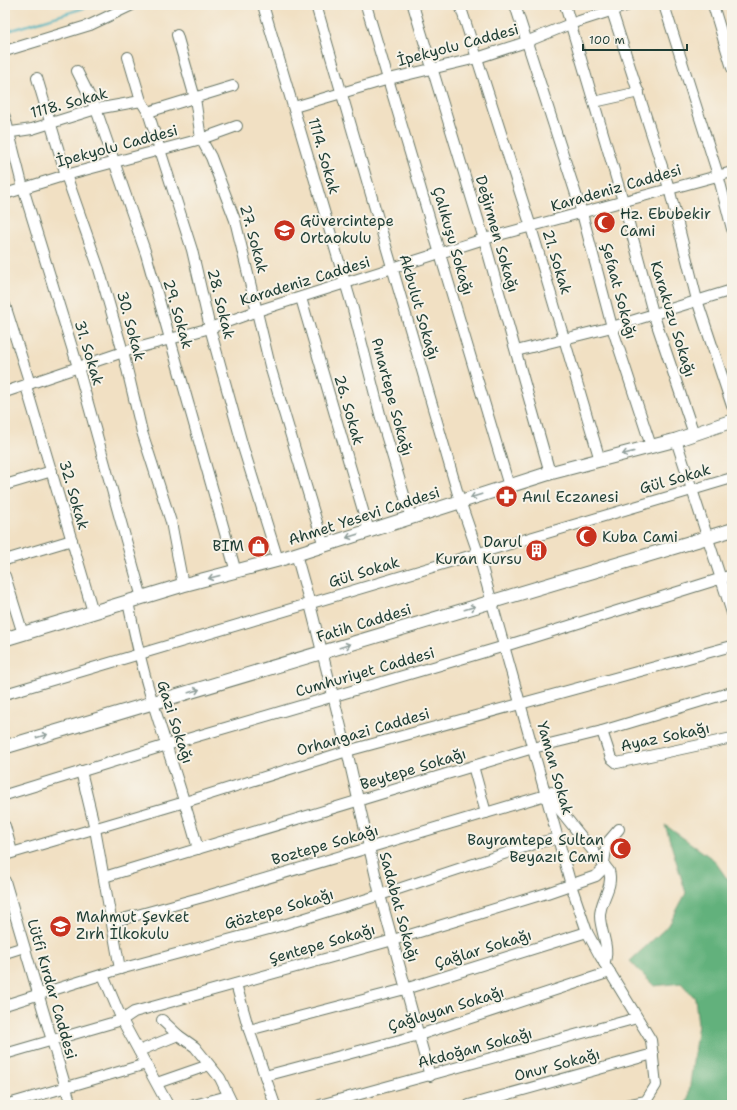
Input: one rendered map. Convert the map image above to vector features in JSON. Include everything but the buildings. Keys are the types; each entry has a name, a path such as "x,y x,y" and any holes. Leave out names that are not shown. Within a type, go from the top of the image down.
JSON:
{"main road":[{"name":"Ahmet Yesevi Caddesi","path":"5,639 93,612 278,560 550,473 676,440 732,421"},
{"name":"Fatih Caddesi","path":"5,747 732,530"}],"street":[{"path":"5,51 90,25 132,5"},
{"name":"1114. Sokak","path":"263,5 345,284"},
{"name":"Akbulut Sokağı","path":"316,5 394,269 460,502"},
{"name":"Çalıkuşu Sokağı","path":"366,5 441,253 509,486"},
{"name":"Değirmen Sokağı","path":"413,5 484,240 550,473"},
{"name":"21. Sokak","path":"460,5 531,227 600,460"},
{"name":"Şefaat Sokağı","path":"515,5 582,213 612,327 651,446"},
{"name":"Karakuzu Sokağı","path":"565,5 623,201 653,313 694,434"},
{"name":"İpekyolu Caddesi","path":"294,107 389,79 477,58 526,42 611,7 629,5"},
{"path":"664,5 718,175 732,229"},
{"path":"713,5 732,68"},
{"path":"611,7 669,188 697,300 732,406"},
{"name":"27. Sokak","path":"177,35 195,98 201,139 211,157 235,220 270,366 324,546"},
{"name":"28. Sokak","path":"128,57 141,101 148,112 192,250 210,328 243,447 278,560"},
{"name":"29. Sokak","path":"77,71 96,109 113,162 146,254 236,572"},
{"name":"30. Sokak","path":"36,78 66,175 99,269 123,352 142,432 171,522 183,586"},
{"path":"148,112 233,86"},
{"path":"594,102 639,92"},
{"name":"1118. Sokak","path":"6,132 32,129 96,109 141,101"},
{"name":"31. Sokak","path":"5,117 6,132 78,367 142,598"},
{"name":"İpekyolu Caddesi","path":"5,194 66,175 201,139 237,126"},
{"name":"Karadeniz Caddesi","path":"5,392 123,352 210,328 257,311 441,253 669,188 732,172"},
{"name":"Pınartepe Sokağı","path":"345,284 354,309 381,418 411,518"},
{"path":"516,351 612,327 653,313 732,290"},
{"name":"26. Sokak","path":"301,298 369,531"},
{"name":"32. Sokak","path":"5,305 93,612"},
{"path":"676,440 732,613"},
{"path":"5,485 52,471"},
{"name":"Gül Sokak","path":"5,694 732,478"},
{"name":"Yaman Sokak","path":"460,502 478,553 571,885 587,932 651,1040 656,1085 646,1101 626,1105"},
{"path":"5,560 72,540"},
{"name":"Sadabat Sokağı","path":"296,554 347,751 380,895 430,1076"},
{"name":"Cumhuriyet Caddesi","path":"5,796 167,745 505,646 732,575"},
{"path":"5,576 23,634"},
{"name":"Gazi Sokağı","path":"128,602 139,655 152,703 185,802 198,849"},
{"name":"Orhangazi Caddesi","path":"9,853 185,802 347,751 732,646"},
{"name":"Beytepe Sokağı","path":"104,877 533,748 602,731 732,692"},
{"name":"Ayaz Sokağı","path":"602,731 610,758 617,763 732,738"},
{"path":"473,766 486,813"},
{"path":"81,771 95,829 120,969"},
{"path":"540,773 547,780 560,810 609,871 611,878 600,910 600,923 606,950 606,958 604,963"},
{"name":"Boztepe Sokağı","path":"112,922 546,795"},
{"path":"5,826 9,853"},
{"name":"Şentepe Sokağı","path":"5,1054 122,1020 134,1012 393,940 596,876 603,869 607,843 619,829"},
{"name":"Göztepe Sokağı","path":"5,1005 103,976 120,969 273,928 380,895 537,843 559,838"},
{"name":"Lütfi Kırdar Caddesi","path":"5,881 8,901 39,995 71,1105"},
{"name":"Çağlar Sokağı","path":"249,1030 405,989 587,932"},
{"path":"5,954 24,947"},
{"name":"Çağlayan Sokağı","path":"265,1076 419,1035 610,972"},
{"path":"103,976 122,1020 168,1105"},
{"path":"236,984 249,1030 275,1105"},
{"name":"Akdoğan Sokağı","path":"320,1105 638,1018"},
{"path":"162,1020 178,1035 195,1047 220,1078 230,1101 194,1105"},
{"path":"139,1051 178,1035"},
{"name":"Onur Sokağı","path":"469,1105 653,1054"},
{"path":"5,1105 65,1086 146,1064"},
{"path":"157,1083 209,1065"}],"green space":[{"path":"665,825 714,860 732,886 732,1105 683,1105 688,1100 698,1024 695,998 681,983 654,986 630,961 669,925 686,893"}],"waterway":[{"path":"5,32 94,5"}],"place":[{"name":"Hz. Ebubekir Cami","path":"604,223"},
{"name":"Güvercintepe Ortaokulu","path":"284,230"},
{"name":"Anıl Eczanesi","path":"507,497"},
{"name":"Kuba Cami","path":"587,537"},
{"name":"BIM","path":"259,546"},
{"name":"Darul Kuran Kursu","path":"537,551"},
{"name":"Bayramtepe Sultan Beyazıt Cami","path":"620,849"},
{"name":"Mahmut Şevket Zırh İlkokulu","path":"61,926"}]}
